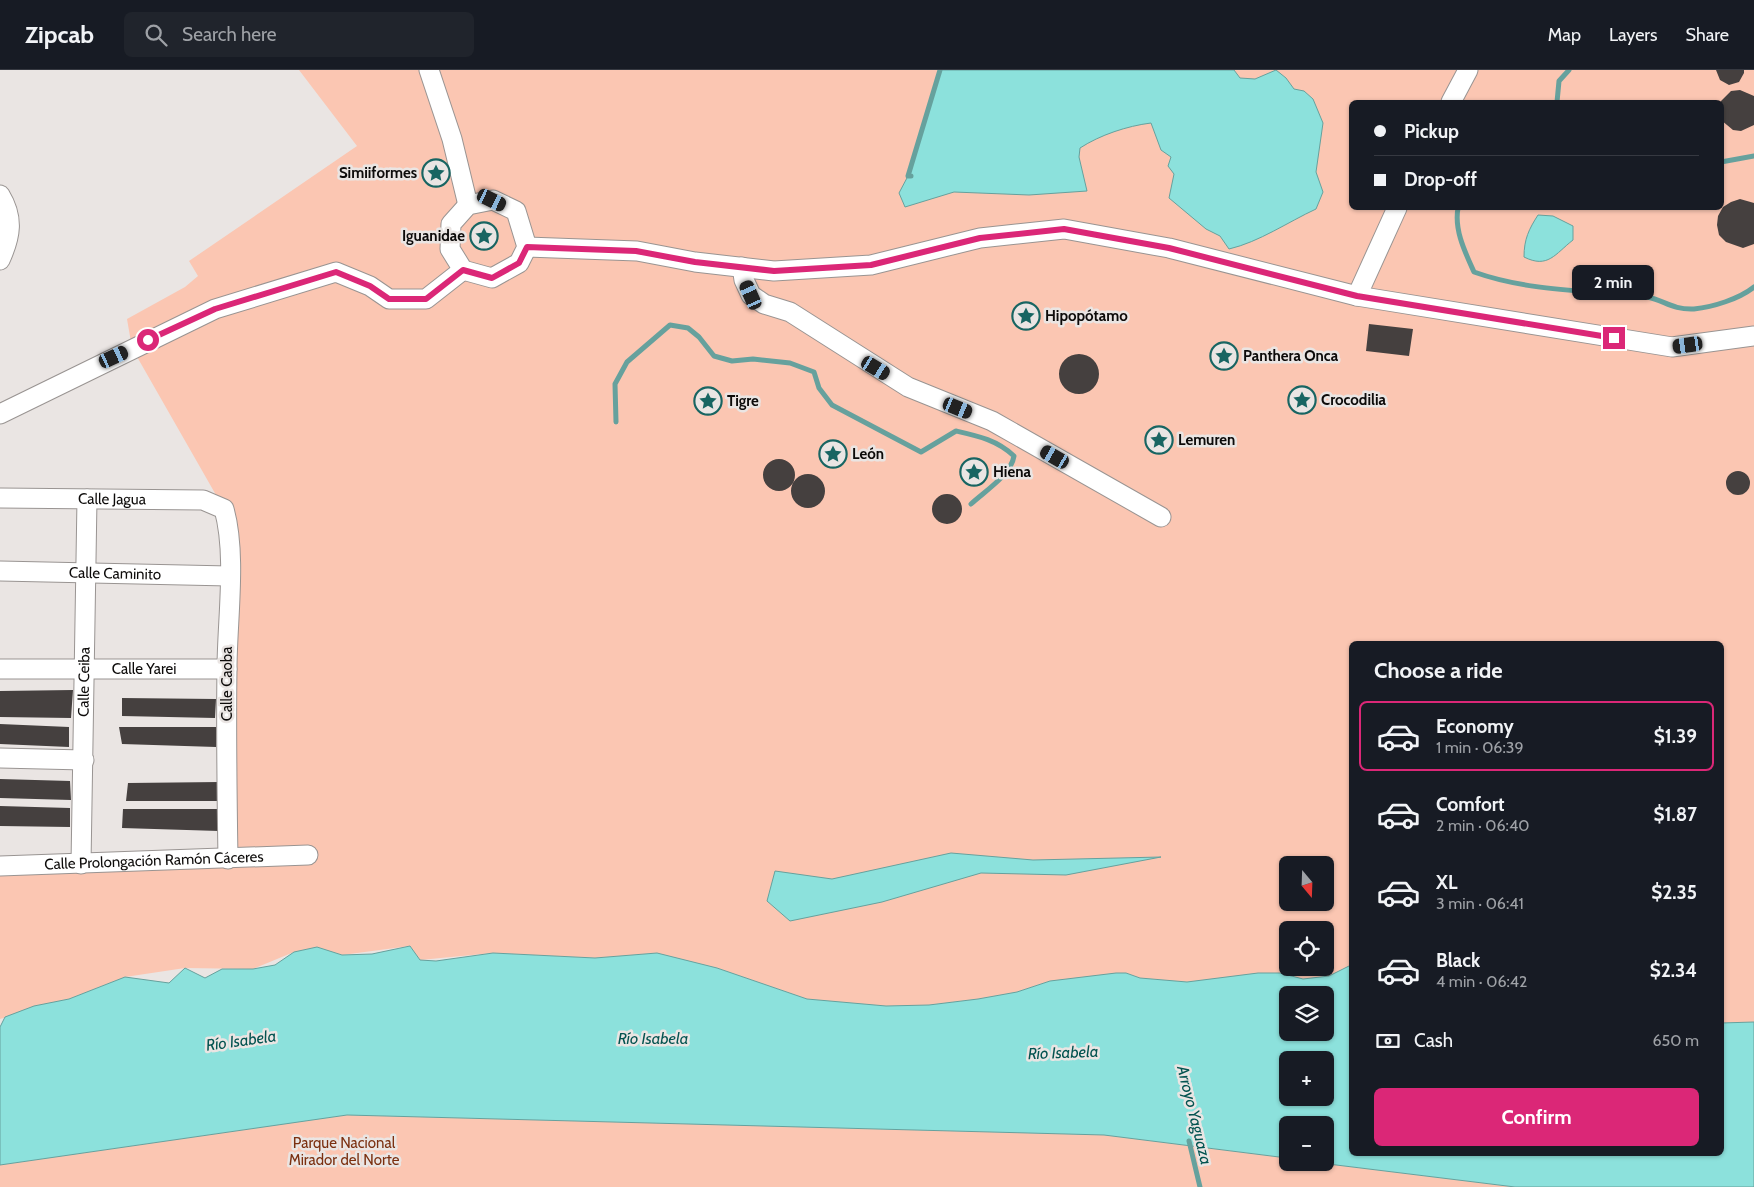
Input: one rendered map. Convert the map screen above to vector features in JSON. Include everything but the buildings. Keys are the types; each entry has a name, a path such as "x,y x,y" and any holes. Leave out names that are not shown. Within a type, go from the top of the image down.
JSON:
{"street":[{"path":"429,70 452,139 468,205"},
{"path":"1452,100 1468,70"},
{"path":"0,194 11,220 10,237 0,260"},
{"path":"492,200 516,211 527,247 519,263 492,278 463,270 450,249 451,224 468,205 492,200"},
{"path":"1357,296 1396,210"},
{"path":"527,247 636,251 695,262 774,271 871,265 980,238 1064,229 1169,248 1357,296 1672,347 1754,336"},
{"path":"742,267 744,280 751,295 764,304 790,312 908,387 992,421 1161,517"},
{"path":"0,414 215,309 336,272 370,286 389,299 426,299 463,270"},
{"name":"Calle Jagua","path":"0,498 203,500 224,510"},
{"name":"Calle Ceiba","path":"81,864 87,499"},
{"name":"Calle Caoba","path":"224,510 228,525 230,576 227,669 228,859"},
{"name":"Calle Caminito","path":"0,571 230,576"},
{"name":"Calle Yarei","path":"0,669 227,669"},
{"path":"0,758 84,760"},
{"name":"Calle Prolongación Ramón Cáceres","path":"0,866 308,855"}],"green space":[{"path":"299,70 1754,70 1754,1022 1724,1023 1724,641 1349,641 1349,968 1334,974 1334,921 1279,921 1279,973 1187,982 1140,978 1126,973 1050,981 1017,992 929,1005 885,1006 807,999 717,968 657,953 595,958 493,953 420,960 410,946 342,955 317,947 294,952 253,969 185,968 125,977 69,999 0,1019 0,866 228,859 224,509 132,348 127,319 185,287 198,276 189,261 357,146"},
{"path":"1292,976 1329,976 1303,979"},
{"name":"Parque Nacional Mirador del Norte","path":"347,1115 1104,1135 1279,1157 1279,1171 1334,1171 1334,1165 1515,1187 0,1187 0,1165"}],"water":[{"path":"940,70 1234,70 1240,78 1255,79 1276,70 1286,78 1294,89 1304,91 1313,99 1323,123 1316,172 1323,192 1316,209 1262,237 1229,249 1220,236 1206,229 1169,198 1174,174 1168,166 1171,157 1161,150 1151,123 1114,132 1080,148 1079,157 1087,191 1029,195 954,192 905,207 899,193 908,176"},
{"path":"1538,215 1553,216 1573,226 1573,240 1556,255 1545,261 1524,257 1528,234"},
{"path":"951,853 1033,860 1161,857 1066,875 981,873 882,902 790,921 767,901 775,871 832,879"},
{"name":"Río Isabela","path":"410,946 420,960 436,961 493,953 595,958 657,953 717,968 807,999 886,1006 929,1005 978,999 1017,992 1050,981 1116,973 1126,973 1140,978 1187,982 1258,973 1279,973 1279,976 1292,976 1303,979 1334,976 1334,974 1349,966 1349,1156 1724,1156 1724,1023 1754,1022 1754,1187 1515,1187 1334,1165 1334,1116 1279,1116 1279,1157 1104,1135 347,1115 0,1165 0,1027 5,1017 34,1006 69,999 125,977 169,983 185,968 205,978 222,969 253,969 275,965 294,952 317,947 342,955 372,954"}],"waterway":[{"path":"911,176 908,176 940,70"},
{"path":"1557,100 1559,81 1569,70"},
{"path":"1724,161 1754,156"},
{"path":"1458,210 1459,233 1474,272 1495,279 1538,287 1647,297 1686,309 1701,308 1726,302 1754,287"},
{"path":"616,422 615,384 627,362 670,325 688,328 699,337 714,356 732,361 753,359 790,363 814,372 819,388 832,405 921,452 956,431 980,437 1001,446 1014,456 1012,463 1003,476 971,504"},
{"name":"Arroyo Yaguaza","path":"1189,1141 1200,1187"}],"place":[{"name":"Simiiformes","path":"436,173"},
{"name":"Iguanidae","path":"484,236"},
{"name":"Hipopótamo","path":"1026,316"},
{"name":"Panthera Onca","path":"1224,356"},
{"name":"Crocodilia","path":"1302,400"},
{"name":"Tigre","path":"708,401"},
{"name":"Lemuren","path":"1159,440"},
{"name":"León","path":"833,454"},
{"name":"Hiena","path":"974,472"}],"route":[{"path":"148,340 215,309 336,272 370,286 389,299 426,299 463,270 492,278 519,263 527,247 636,251 695,262 774,271 871,265 980,238 1064,229 1169,248 1357,296 1614,338"}]}
